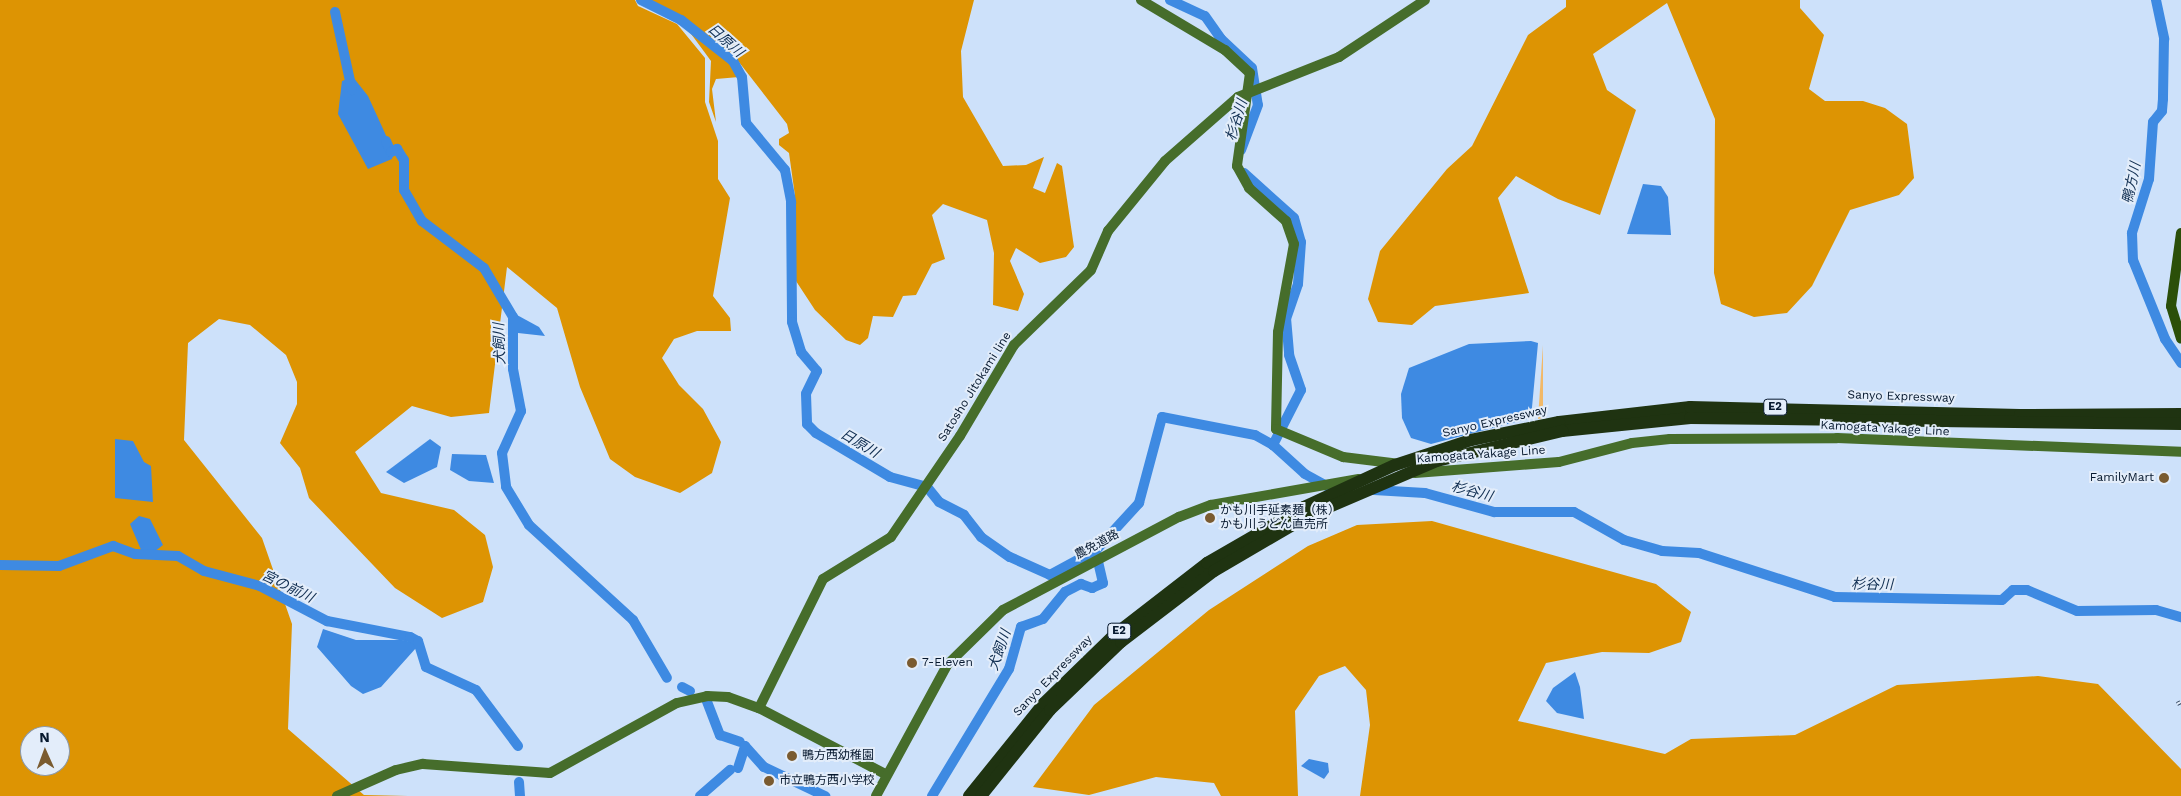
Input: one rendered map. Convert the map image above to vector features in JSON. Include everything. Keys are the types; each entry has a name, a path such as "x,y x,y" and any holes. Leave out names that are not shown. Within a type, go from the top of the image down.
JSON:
{"highway":[{"name":"Sanyo Expressway","path":"968,796 1044,703 1114,635 1208,563 1395,464 1471,440 1561,426 1651,415 1690,413 1860,415 2181,424"},
{"name":"Sanyo Expressway","path":"2057,421 2181,414"},
{"name":"Sanyo Expressway","path":"980,796 1050,710 1121,642 1214,571 1306,512"}],"main road":[{"name":"Kamogata Yakage Line","path":"1141,0 1243,65 1250,73 1256,87 1237,166 1249,188 1286,221 1294,244 1278,332 1274,412 1281,432 1357,460 1396,462 1405,473 1548,463 1632,443 1670,439 1837,438 2181,452"},
{"name":"Satosho Jitokami line","path":"759,708 823,579 852,557 882,546 927,487 1026,330 1091,270 1108,231 1165,161 1256,87 1339,57 1425,0"},
{"path":"2181,233 2171,306 2181,339"},
{"path":"1356,479 1361,471 1357,460"},
{"name":"農免道路","path":"876,796 935,682 969,640 1003,610 1098,559 1211,505 1336,482 1405,473"},
{"path":"337,796 396,770 423,764 530,774 562,770 692,698 728,697 759,708 887,775"}],"shaded area":[{"path":"0,0 635,0 638,6 677,24 705,58 705,102 718,141 718,179 730,198 713,296 730,318 731,331 697,331 674,339 662,358 679,385 703,409 721,442 712,473 680,493 635,477 610,459 580,387 557,308 507,267 489,413 451,417 412,406 355,452 381,493 454,510 485,535 493,567 483,602 442,618 395,588 309,498 300,468 280,443 297,404 297,382 286,355 250,325 219,319 188,343 184,440 262,538 292,624 288,729 364,795 408,796 0,796"},
{"path":"644,0 974,0 961,51 963,97 1003,166 1026,165 1044,157 1033,188 1045,193 1057,163 1062,166 1074,247 1066,257 1040,263 1016,248 1010,261 1024,294 1018,311 993,305 994,253 987,220 943,204 932,215 945,259 932,264 916,295 903,296 893,317 873,316 868,338 860,345 846,340 815,310 796,281 795,196 789,153 779,145 779,139 789,133 787,124 735,57 683,18"},
{"path":"1566,0 1800,0 1800,8 1824,35 1809,89 1825,101 1863,101 1885,108 1907,124 1914,178 1899,195 1850,210 1812,286 1787,313 1754,317 1721,304 1714,273 1715,119 1667,3 1593,54 1607,90 1636,110 1600,215 1558,199 1516,176 1498,198 1529,293 1435,306 1412,325 1378,322 1368,299 1380,251 1447,169 1472,146 1528,35 1566,7"},
{"path":"686,27 722,52 739,77 716,79 712,89 716,122 709,102 711,61"},
{"path":"1543,345 1543,418 1538,419"},
{"path":"1432,521 1656,584 1691,612 1681,642 1649,653 1602,652 1546,663 1518,721 1665,754 1691,739 1795,735 1897,685 2038,676 2098,684 2181,769 2181,796 1360,796 1370,725 1366,690 1345,666 1319,676 1295,711 1298,796 1221,796 1214,783 1156,777 1089,795 1033,787 1094,705 1209,610 1308,546 1357,525"}],"water":[{"path":"353,77 368,96 394,153 392,159 368,169 338,114 342,81"},
{"path":"1643,184 1661,186 1668,197 1671,235 1627,234"},
{"path":"517,315 539,327 545,336 509,332"},
{"path":"1531,341 1538,343 1531,418 1431,444 1411,438 1402,418 1401,394 1409,368 1469,344"},
{"path":"115,439 133,441 144,462 151,466 153,502 115,498"},
{"path":"430,439 441,447 437,467 404,483 386,472"},
{"path":"452,454 486,455 494,483 469,481 450,470"},
{"path":"139,516 150,519 163,545 145,559 130,524"},
{"path":"323,629 356,640 402,640 416,643 416,648 381,687 363,694 351,686 317,647"},
{"path":"1575,672 1580,687 1584,719 1557,713 1546,701 1553,688"},
{"path":"1309,759 1328,763 1329,772 1324,779 1301,766"}],"waterway":[{"name":"日原川","path":"641,0 681,20 733,61 742,77 746,123 785,170 791,202 792,322 801,352 817,371 806,394 807,424 816,433 890,477 927,487 939,502 964,515 981,537 1010,557 1050,575 1096,550 1139,503 1162,417 1255,435 1273,445"},
{"name":"杉谷川","path":"1170,0 1205,16 1221,39 1252,68 1258,105 1241,150"},
{"name":"鴨方川","path":"2156,0 2164,39 2162,111 2153,122 2149,179 2132,233 2133,260 2165,339 2181,363"},
{"name":"犬飼川","path":"335,12 352,90"},
{"name":"犬飼川","path":"386,141 391,152 397,149 404,160 404,190 422,221 484,268 513,317 513,369 521,411 502,453 506,487 529,525 633,620 667,678"},
{"name":"杉谷川","path":"1244,173 1294,218 1301,242 1298,284 1286,318 1289,355 1301,390 1273,445"},
{"name":"杉谷川","path":"1273,445 1305,474 1327,486"},
{"name":"杉谷川","path":"1374,490 1425,493 1494,512 1574,512 1624,540 1662,551 1699,553 1835,597 2002,600 2013,590 2027,590 2077,611 2156,610 2181,617"},
{"name":"宮の前川","path":"0,565 59,566 113,546 135,554 178,556 204,571 260,586 327,621 410,637 418,641 426,667 476,690 518,746"},
{"name":"犬飼川","path":"932,796 1009,669 1021,627 1043,619 1065,592 1081,584 1092,588 1103,583 1096,553"},
{"name":"犬飼川","path":"682,687 690,691"},
{"name":"犬飼川","path":"706,699 720,735 740,742"},
{"name":"犬飼川","path":"738,768 745,746 764,767 825,796"},
{"name":"宮の前川","path":"700,796 730,770"},
{"name":"宮の前川","path":"519,782 520,796"}],"railway":[{"path":"2177,704 2181,702"}],"place":[{"name":"FamilyMart","path":"2164,478"},
{"name":"かも川手延素麺（株） かも川うどん直売所","path":"1210,518"},
{"name":"7-Eleven","path":"912,663"},
{"name":"鴨方西幼稚園","path":"792,756"},
{"name":"市立鴨方西小学校","path":"769,781"}]}
